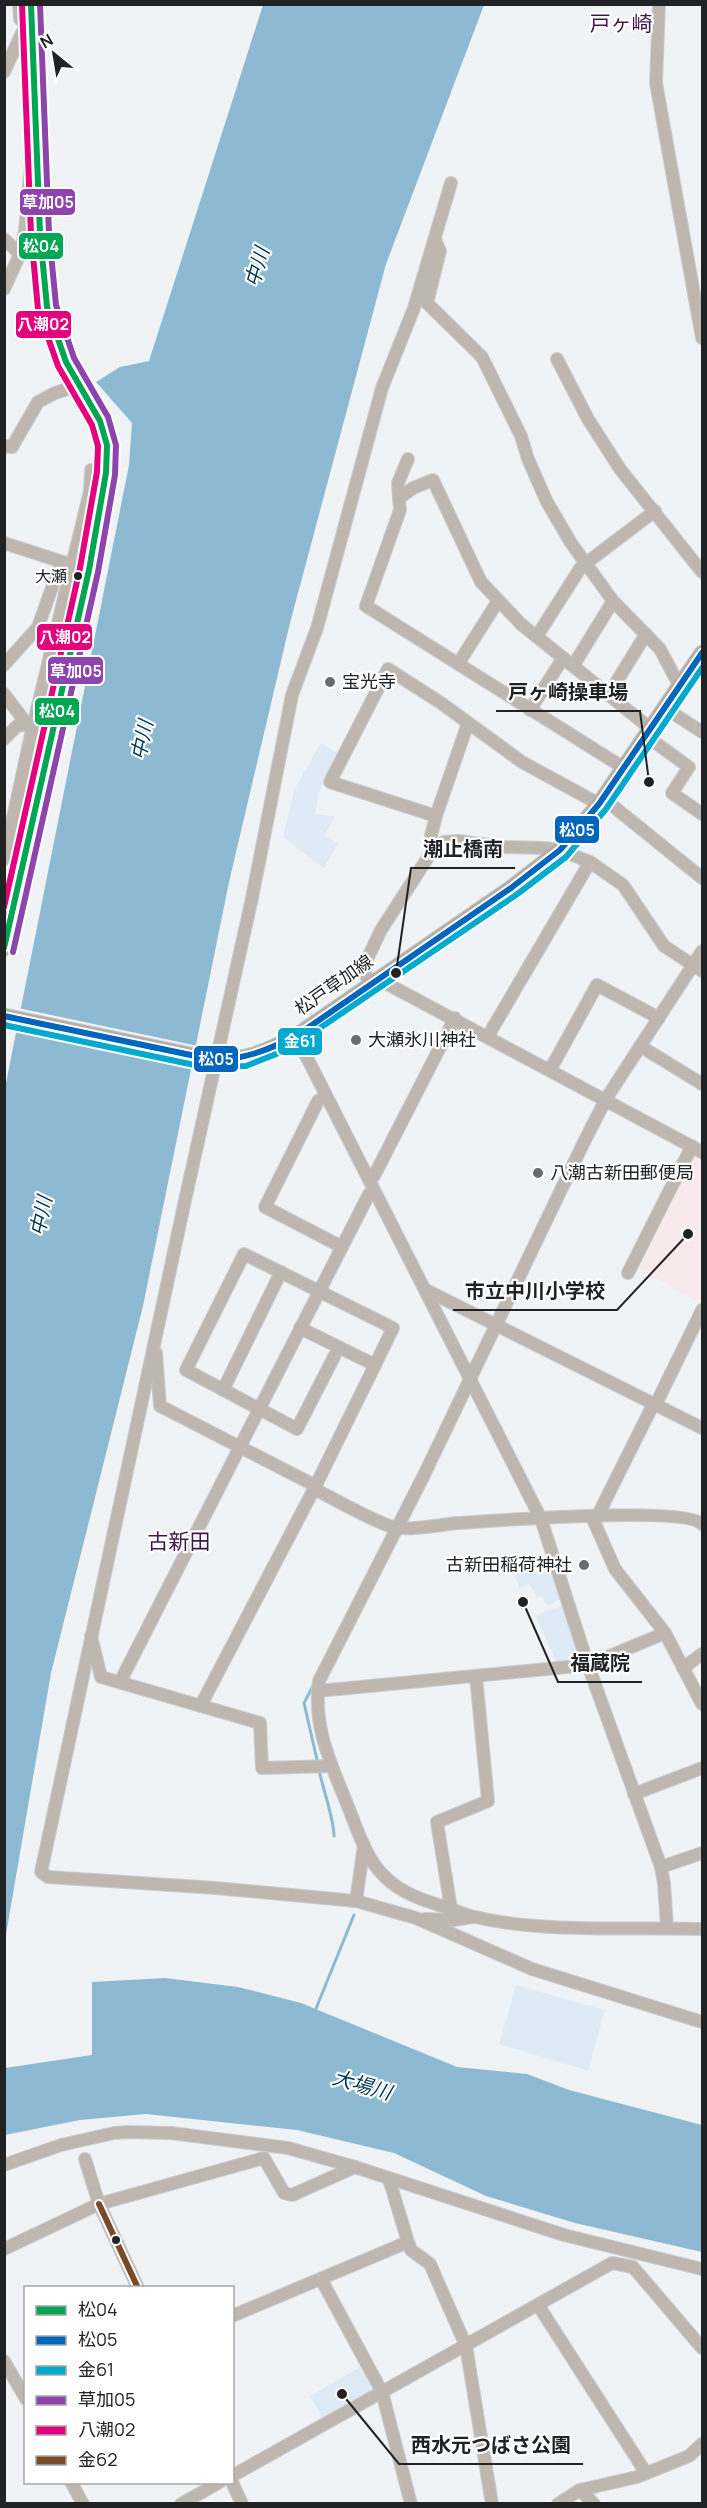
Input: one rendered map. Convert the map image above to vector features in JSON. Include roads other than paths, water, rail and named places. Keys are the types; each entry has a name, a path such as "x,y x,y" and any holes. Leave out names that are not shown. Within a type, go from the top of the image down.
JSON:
{"main road":[{"name":"松戸草加線","path":"4,1016 214,1060 238,1060 254,1056 296,1036 511,888 560,850 601,801 702,653"}],"street":[{"path":"19,4 20,19 31,29"},
{"path":"4,950 31,840 89,570 106,473 104,432 94,408 79,385 59,344 47,307 41,255 31,4"},
{"path":"659,4 656,83 702,338"},
{"path":"4,72 22,33 31,29"},
{"path":"4,289 20,254 25,231 30,161 37,156"},
{"path":"451,183 414,308 382,388 317,628 292,695 41,1872 48,1877 239,1890 356,1901 416,1918 532,1969 702,2022"},
{"path":"4,239 20,254"},
{"path":"435,239 440,251 427,303 482,357 521,436 528,459 547,502 585,565 613,601 660,649 679,685"},
{"path":"557,359 588,419 620,469 702,572"},
{"path":"4,446 12,447 38,402 55,393 79,385"},
{"path":"408,459 398,483 400,510 366,606 624,768"},
{"path":"4,859 21,726 66,563 90,491 91,470"},
{"path":"399,498 413,488 433,480 481,582 498,601 537,636 609,694 689,767 672,793 702,814"},
{"path":"537,636 585,565 655,511"},
{"path":"4,543 66,563"},
{"path":"4,665 38,627 66,563"},
{"path":"458,664 498,601"},
{"path":"530,710 613,601"},
{"path":"609,694 646,634"},
{"path":"436,816 330,782 388,669 522,762 601,801 702,878"},
{"path":"4,694 21,726 35,737 26,800 31,840"},
{"path":"665,708 702,732"},
{"path":"434,848 431,836 436,816 468,723"},
{"path":"4,739 21,726"},
{"path":"628,1273 697,1149 455,1018 375,981 362,970 381,930 434,848 444,843 459,841 505,847 560,850 590,862 623,885 664,946 698,968"},
{"path":"488,1036 590,862"},
{"path":"702,951 698,968 659,1018 606,1100 553,1204 397,1528 319,1681 318,1691 318,1724 332,1766 364,1845 375,1865 400,1888 417,1898 474,1917 556,1925 702,1929"},
{"path":"550,1070 597,986 659,1018"},
{"path":"120,1682 369,1194 375,1176 455,1018"},
{"path":"296,1036 541,1519 588,1665 661,1867 668,1928"},
{"path":"640,1046 702,1084"},
{"path":"326,1096 318,1101 265,1207 342,1247"},
{"path":"201,1705 393,1328 244,1254 186,1370 297,1429 339,1347"},
{"path":"223,1390 281,1272"},
{"path":"426,1290 702,1428"},
{"path":"594,1517 655,1404 702,1310"},
{"path":"300,1328 375,1365"},
{"path":"155,1346 160,1406 397,1528 541,1519 671,1515 698,1519 702,1524"},
{"path":"594,1517 615,1569 665,1633 702,1704"},
{"path":"318,1691 588,1665 665,1633"},
{"path":"91,1634 101,1677 260,1723 262,1768 332,1766"},
{"path":"683,1668 702,1654"},
{"path":"451,1909 437,1822 488,1801 476,1676"},
{"path":"634,1794 702,1768"},
{"path":"356,1901 364,1845"},
{"path":"661,1867 702,1853"},
{"path":"416,1918 454,1920 474,1917"},
{"path":"4,2165 61,2145 114,2133 143,2131 288,2148 355,2167 564,2235 702,2269"},
{"path":"4,2250 99,2204 264,2158 284,2193 292,2195 355,2167"},
{"path":"85,2159 99,2204 137,2286"},
{"path":"389,2179 411,2250 430,2264 466,2346 492,2504"},
{"path":"234,2315 408,2242"},
{"path":"234,2475 612,2263 633,2267 702,2348"},
{"path":"321,2279 382,2392 411,2504"},
{"path":"538,2305 646,2473"},
{"path":"4,2361 24,2396"},
{"path":"558,2504 580,2490 646,2473 689,2456 702,2444"},
{"path":"72,2484 83,2504"},
{"path":"181,2504 216,2484"},
{"path":"233,2484 242,2504"},
{"path":"580,2490 594,2504"}],"water":[{"name":"中川","path":"263,5 484,5 386,264 290,623 229,882 143,1306 51,1673 5,1940 5,1088 129,465 132,423 96,382 120,367 149,361"},
{"name":"大場川","path":"165,1978 238,1987 301,2003 457,2067 527,2074 569,2090 702,2125 702,2252 575,2223 486,2196 394,2153 297,2130 146,2114 80,2120 5,2135 5,2068 92,2055 92,1982"}],"waterway":[{"path":"314,1684 304,1703 318,1764"},
{"path":"319,1770 334,1836"},
{"path":"315,2011 354,1915"}],"place":[{"name":"大瀬","path":"78,576"},
{"name":"宝光寺","path":"330,682"},
{"name":"戸ヶ崎操車場","path":"649,782"},
{"name":"潮止橋南","path":"396,973"},
{"name":"大瀬氷川神社","path":"356,1040"},
{"name":"八潮古新田郵便局","path":"538,1173"},
{"name":"市立中川小学校","path":"688,1234"},
{"name":"古新田稲荷神社","path":"584,1565"},
{"name":"福蔵院","path":"523,1602"},
{"name":"西水元つばさ公園","path":"342,2394"}],"district":[{"name":"戸ヶ崎","path":"621,24"},
{"name":"古新田","path":"179,1542"}]}
